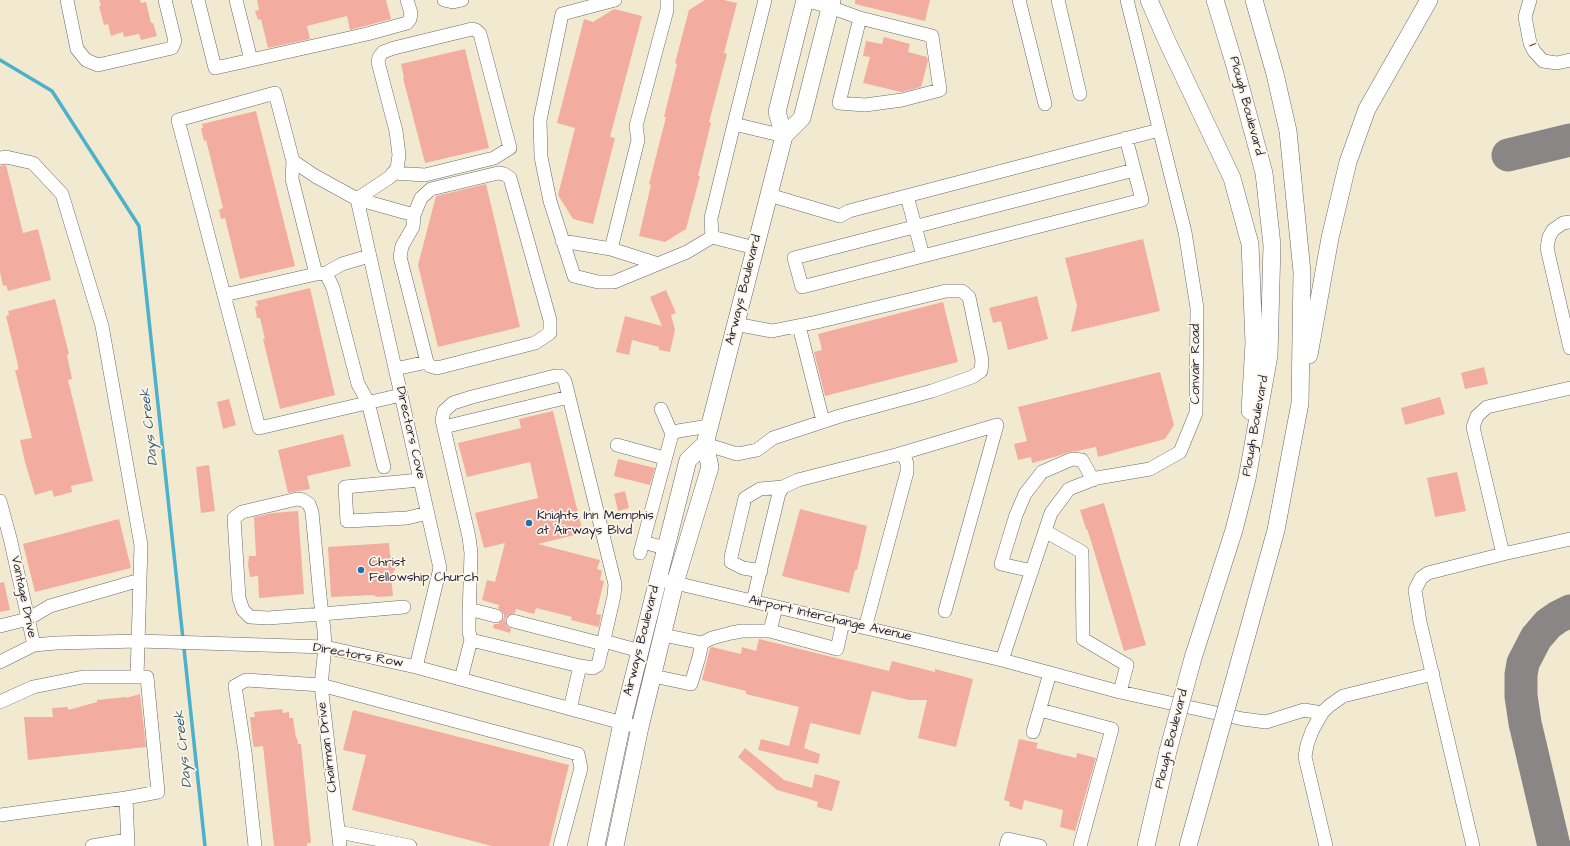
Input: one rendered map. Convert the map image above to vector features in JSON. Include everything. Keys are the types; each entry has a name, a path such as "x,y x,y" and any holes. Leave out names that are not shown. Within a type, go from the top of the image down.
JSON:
{"main road":[{"path":"805,0 777,112 784,136 802,118 831,3"},
{"path":"1149,0 1232,178 1250,244 1254,343 1247,480"},
{"name":"Plough Boulevard","path":"1146,846 1168,751 1193,658 1234,530 1247,480 1269,355 1272,245 1264,173 1235,66 1215,0"},
{"path":"1254,0 1275,74 1288,131 1302,272 1300,403"},
{"path":"1188,846 1276,530 1330,238 1348,162 1367,109 1429,0"},
{"name":"Airways Boulevard","path":"615,846 640,727 675,583 710,467 705,444 709,426 784,136"},
{"name":"Airways Boulevard","path":"596,846 622,723 688,460 705,444"}],"street":[{"path":"68,0 78,49 86,60 98,65 172,48 175,41 165,0"},
{"path":"198,0 215,68 360,36 407,23 410,19 411,13 407,0"},
{"path":"236,0 251,60"},
{"path":"444,0 453,2 462,0"},
{"path":"615,0 562,14 540,120 541,157 550,201 574,276 598,282 614,282 687,252 712,237 755,248"},
{"path":"612,249 638,140 636,126 666,10 667,0"},
{"path":"712,237 711,218 766,0"},
{"path":"805,0 831,3 860,18 932,36 940,90 902,100 865,105 838,103 860,18"},
{"path":"1019,0 1045,104"},
{"path":"1058,0 1080,94"},
{"name":"Convair Road","path":"1002,660 1051,513 1069,489 1093,480 1150,469 1180,452 1196,413 1197,308 1185,232 1127,0"},
{"name":"1","path":"1530,0 1525,17 1530,43 1534,51 1543,61 1557,63 1570,60"},
{"path":"357,198 390,177 393,173 397,169 400,155 396,131 378,62 379,57 383,52 394,48 472,29 476,30 480,34 510,148 494,158 425,175 393,173"},
{"path":"384,467 368,402 358,384 333,288 321,274 292,179 293,161 275,93 178,120 258,428 368,402 401,395"},
{"path":"734,124 784,136"},
{"path":"769,195 840,216 849,211 1159,130"},
{"path":"1126,138 1142,200 802,287 794,258 1134,170"},
{"path":"0,158 6,157 33,163 62,194 102,326 141,545 139,641 136,669 137,677"},
{"path":"293,161 314,176 357,198 414,215"},
{"path":"498,172 510,178 550,320 550,333 535,343 437,368 430,366 427,362 400,257 402,246 413,228 414,215 421,198 431,189 498,172"},
{"path":"907,196 923,256"},
{"name":"Directors Cove","path":"357,198 440,568 416,667"},
{"path":"1570,222 1563,223 1553,230 1546,248 1570,348"},
{"path":"562,241 612,249 658,264"},
{"path":"224,295 321,274 342,264 370,256"},
{"path":"705,444 737,454 757,450 773,438 823,421 932,391 972,377 981,371 982,360 968,297 962,291 946,291 772,331 735,324"},
{"path":"799,326 823,421"},
{"path":"395,369 427,362"},
{"path":"461,679 471,640 469,632 469,609 471,553 469,537 442,420 444,411 453,403 555,376 561,376 565,381 615,584 614,596 598,665 596,668 580,666 471,640"},
{"path":"1503,554 1474,435 1474,422 1480,412 1487,407 1570,388"},
{"path":"444,427 569,397"},
{"path":"661,409 672,434 664,458 641,548 665,548"},
{"path":"761,571 743,568 731,562 745,498 760,489 783,487 798,480 896,455 997,425 946,611"},
{"path":"672,434 678,431 709,426"},
{"path":"617,445 664,458"},
{"path":"865,628 907,472 905,458 901,455 896,455"},
{"path":"1032,571 1001,564 1016,515 1025,494 1042,472 1072,459 1082,460 1093,480"},
{"path":"420,480 345,487 347,521 406,518 428,513"},
{"path":"753,601 779,493 783,487"},
{"path":"322,614 312,512 309,504 303,500 297,499 238,514 234,518 234,525 239,598 243,610 247,615 257,618 322,614 404,607"},
{"name":"Vantage Drive","path":"0,501 5,539 28,618 34,645"},
{"path":"1045,531 1082,552 1083,638 1127,665 1120,692"},
{"path":"1474,846 1416,603 1415,590 1421,578 1428,573 1570,539"},
{"name":"Airport Interchange Avenue","path":"658,579 1002,660"},
{"path":"0,626 28,618 50,606 140,580"},
{"path":"770,631 776,607"},
{"path":"469,609 496,616"},
{"name":"Chairman Drive","path":"322,614 325,647 321,685 340,846"},
{"path":"513,621 640,651"},
{"path":"653,676 690,684 702,644 712,638 742,631 770,631 837,649 843,622"},
{"path":"663,635 702,644"},
{"name":"Directors Row","path":"0,662 34,645 56,643 139,641 157,643 325,647 416,667 640,727"},
{"path":"1002,660 1120,692 1243,719 1266,722 1304,710 1322,713"},
{"path":"570,709 580,666"},
{"path":"1034,732 1050,673"},
{"path":"1326,846 1305,757 1312,731 1322,713 1343,696 1433,674"},
{"path":"0,702 32,687 83,677 147,677 158,792 0,816"},
{"path":"255,846 245,752 235,686 246,680 321,685 578,754 581,768 560,846"},
{"path":"1040,710 1112,729 1080,846"},
{"path":"92,846 127,843 126,798"},
{"path":"339,832 410,846"},
{"path":"1006,846 1008,839 1040,846"}],"building":[{"path":"99,0 140,0 141,3 146,2 151,23 153,23 157,36 141,40 139,34 124,37 123,32 111,36 108,24 104,25"},
{"path":"257,0 386,0 391,19 350,30 347,16 307,26 310,39 268,48 261,19 258,20 255,11 259,10"},
{"path":"705,0 724,0 737,3 724,53 727,54 709,122 711,123 698,176 700,176 686,229 665,242 639,236 651,185 649,184 666,117 664,117 677,64 675,63 689,10"},
{"path":"855,0 930,0 925,21 855,4"},
{"path":"614,9 642,16 610,137 615,138 593,224 573,219 558,195 575,128 557,123 584,19 593,22"},
{"path":"884,37 910,44 908,52 927,57 928,61 921,87 902,92 863,83 870,57 863,56 866,41 882,44"},
{"path":"465,49 489,148 425,163 403,78 401,64"},
{"path":"256,111 295,266 240,279 225,218 221,219 219,210 223,208 206,140 204,141 201,128 203,128 202,124"},
{"path":"6,165 23,233 38,229 51,280 8,291 6,285 3,286 0,272 0,166"},
{"path":"486,184 520,327 438,347 418,265 436,196"},
{"path":"1143,239 1160,311 1071,332 1077,306 1065,258"},
{"path":"310,288 335,395 280,409 263,339 265,339 260,318 257,318 255,307 258,306 256,301"},
{"path":"666,290 676,313 671,315 675,330 670,352 659,350 659,347 632,340 629,355 616,352 625,316 662,326 650,297"},
{"path":"1037,296 1048,339 1008,350 1001,321 993,323 989,308"},
{"path":"55,299 69,354 67,355 72,379 68,380 93,481 71,486 72,492 54,497 52,490 35,495 25,462 20,440 32,438 15,370 18,370 18,365 6,316 9,315 8,311"},
{"path":"943,302 958,362 825,396 814,352 822,350 818,334"},
{"path":"1484,367 1488,384 1465,389 1461,373"},
{"path":"1160,372 1174,425 1165,439 1098,457 1096,447 1069,452 1032,463 1031,457 1018,460 1014,444 1027,441 1018,407"},
{"path":"1440,397 1445,414 1405,425 1401,408"},
{"path":"229,399 236,425 223,429 217,402"},
{"name":"Knights Inn Memphis at Airways Blvd","path":"553,411 583,533 538,544 600,560 597,569 602,571 600,580 604,581 596,614 601,615 599,627 571,620 572,617 536,608 534,614 516,609 515,613 508,615 505,619 507,626 511,629 510,633 493,628 494,624 498,624 504,618 504,614 498,608 499,605 482,600 487,580 495,582 505,543 484,548 475,513 538,498 530,462 467,477 458,443 521,428 519,419"},
{"path":"343,434 351,466 307,476 310,489 288,493 278,450"},
{"path":"618,459 655,468 650,485 614,476"},
{"path":"209,465 215,511 201,513 196,467"},
{"path":"1457,472 1466,511 1435,517 1427,478"},
{"path":"625,491 629,508 618,511 614,494"},
{"path":"1104,503 1146,645 1124,651 1091,541 1080,510"},
{"path":"800,509 867,526 857,570 855,570 849,593 782,576"},
{"path":"298,511 304,594 259,598 258,576 250,577 248,565 249,556 256,556 254,517 273,513"},
{"path":"119,519 131,568 35,592 23,544"},
{"path":"389,543 390,555 395,560 395,570 391,575 393,596 377,597 373,595 331,597 328,547"},
{"path":"4,582 10,610 0,612 0,583"},
{"path":"759,639 889,671 892,661 935,672 935,669 973,679 956,747 918,738 927,700 909,700 872,691 860,735 810,724 804,748 820,754 818,764 758,750 761,739 789,746 799,707 746,694 746,691 702,680 710,648 712,647 741,654 742,647 756,651"},
{"path":"140,694 146,747 28,760 24,717 53,717 52,708 68,707 68,710 97,702 97,700 126,698"},
{"path":"282,709 283,713 289,712 289,718 293,718 296,738 298,744 301,744 311,843 307,843 307,846 274,846 263,746 254,747 253,744 250,717 255,717 254,712"},
{"path":"353,710 569,765 549,846 492,846 352,810 366,755 343,750"},
{"path":"1019,739 1038,743 1036,748 1076,758 1077,753 1096,758 1075,831 1060,827 1063,810 1024,800 1022,810 1009,806 1010,802 1004,800"},
{"path":"745,748 784,780 812,788 815,774 840,781 832,811 817,807 818,802 777,790 738,757"}],"waterway":[{"name":"Days Creek","path":"0,60 52,91 139,226 205,846"}],"taxiway":[{"path":"1508,155 1570,140"},
{"path":"1554,846 1525,723 1521,696 1521,675 1523,663 1536,638 1548,624 1570,611"}],"place":[{"name":"Knights Inn Memphis at Airways Blvd","path":"529,523"},
{"name":"Christ Fellowship Church","path":"361,570"}]}
